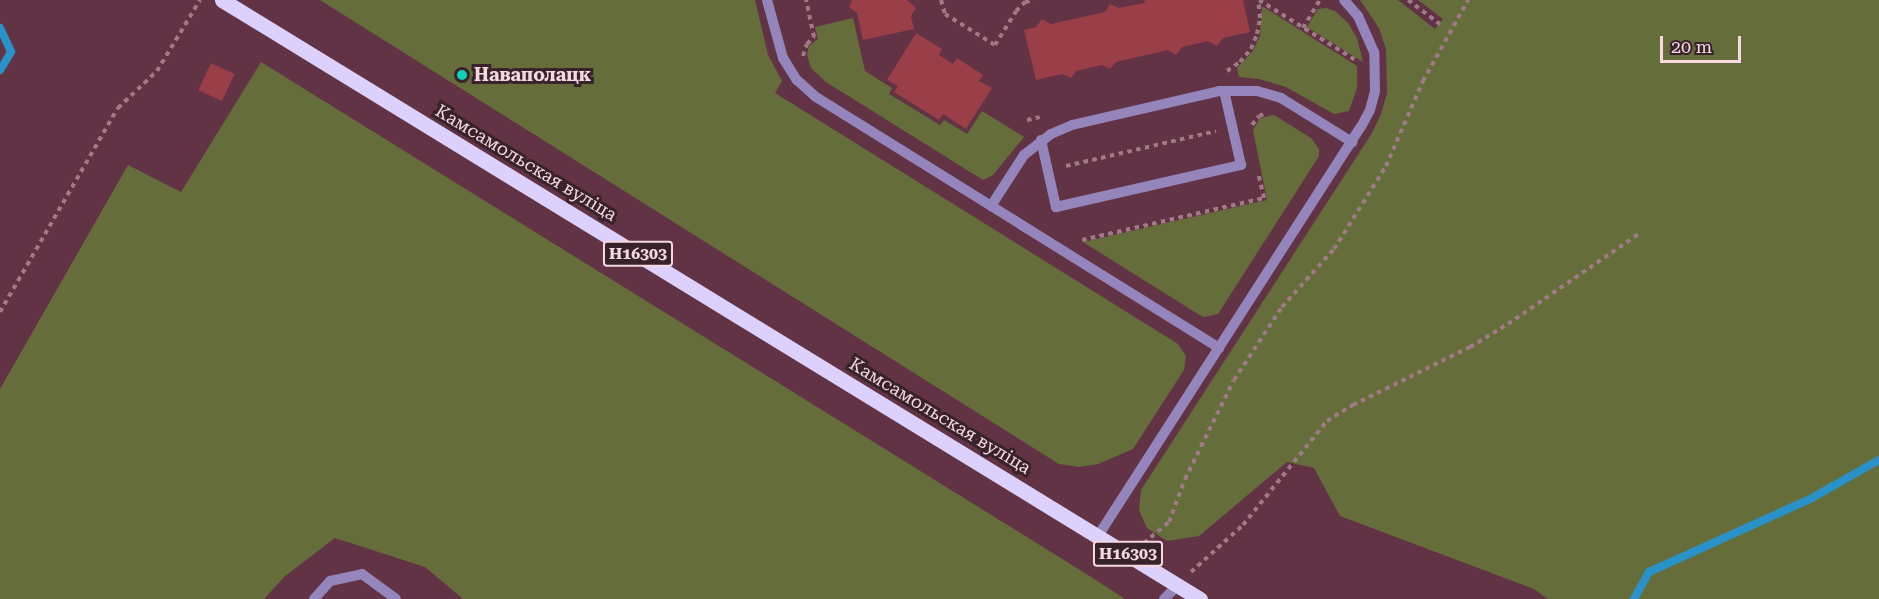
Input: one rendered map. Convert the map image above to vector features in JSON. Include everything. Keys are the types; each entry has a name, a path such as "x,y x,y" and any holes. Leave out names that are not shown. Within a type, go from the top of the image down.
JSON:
{"main road":[{"name":"Камсамольская вуліца","path":"222,0 1098,536"},
{"name":"Н16303","path":"1098,536 1200,599"}],"lane":[{"path":"767,0 780,50 803,86 816,97 1219,348"},
{"path":"1098,536 1352,142 1370,110 1376,71 1368,33 1359,16 1344,0"},
{"path":"991,206 1017,164 1041,140 1072,125 1224,90 1257,91 1281,98 1352,142"},
{"path":"1041,140 1056,207 1241,165 1224,90"},
{"path":"314,599 330,581 362,574 396,599"},
{"path":"1164,599 1178,585"}],"path":[{"path":"0,312 118,108 157,71 200,0"},
{"path":"804,60 804,49 814,37 806,0"},
{"path":"941,0 945,14 994,45 1016,11 1025,3 1034,0"},
{"path":"1303,28 1320,0"},
{"path":"1408,0 1440,24"},
{"path":"1120,549 1144,543 1169,522 1185,479 1234,380 1282,307 1334,249 1380,175 1424,81 1468,0"},
{"path":"1219,75 1240,62 1251,49 1257,34 1260,2 1360,64"},
{"path":"1250,130 1259,116 1274,112"},
{"path":"1027,120 1050,115"},
{"path":"1047,170 1232,128"},
{"path":"1085,248 1075,241 1264,198 1257,167"},
{"path":"1178,585 1243,525 1327,421 1353,405 1470,347 1508,324 1640,233"}],"green space":[{"path":"320,0 755,0 768,55 782,81 775,93 1178,344 1186,356 1184,370 1133,449 1098,464 1079,467 1059,464"},
{"path":"1360,0 1398,0 1435,29 1443,19 1418,0 1879,0 1879,599 1548,599 1534,589 1340,516 1314,468 1287,462 1199,536 1167,541 1147,528 1139,510 1141,490 1372,133 1381,114 1387,93 1386,49 1379,28"},
{"path":"1262,6 1357,66 1357,88 1349,111 1334,114 1286,87 1259,79 1239,77 1237,68 1253,51 1260,36"},
{"path":"1326,8 1335,11 1348,23 1357,38 1363,62 1307,27 1318,9"},
{"path":"853,18 865,71 892,88 889,94 940,125 944,120 967,134 982,111 1024,137 993,175 983,180 826,82 811,68 807,55 809,46 818,39 815,27"},
{"path":"261,62 1125,599 463,599 425,567 335,538 285,576 264,599 0,599 0,389 128,165 181,192"},
{"path":"1274,115 1311,138 1319,149 1319,156 1218,314 1204,317 1198,314 1083,242 1267,200 1253,130 1260,118"}],"building":[{"path":"852,0 907,0 916,8 911,16 914,29 863,40 857,13 849,7"},
{"path":"1145,0 1243,0 1250,32 1223,38 1217,46 1208,41 1182,47 1176,55 1168,50 1116,62 1110,69 1102,65 1076,71 1071,78 1062,74 1036,80 1024,30 1036,27 1042,19 1051,24 1105,12 1110,4 1119,8 1144,3"},
{"path":"916,33 942,49 939,55 953,64 957,58 983,75 979,81 992,88 966,129 943,114 939,120 894,92 898,86 887,80"},
{"path":"211,63 235,74 222,101 198,90"}],"waterway":[{"path":"0,28 11,52 0,70"},
{"path":"1634,599 1649,572 1812,498 1879,460"}],"place":[{"name":"Наваполацк","path":"462,75"}]}
